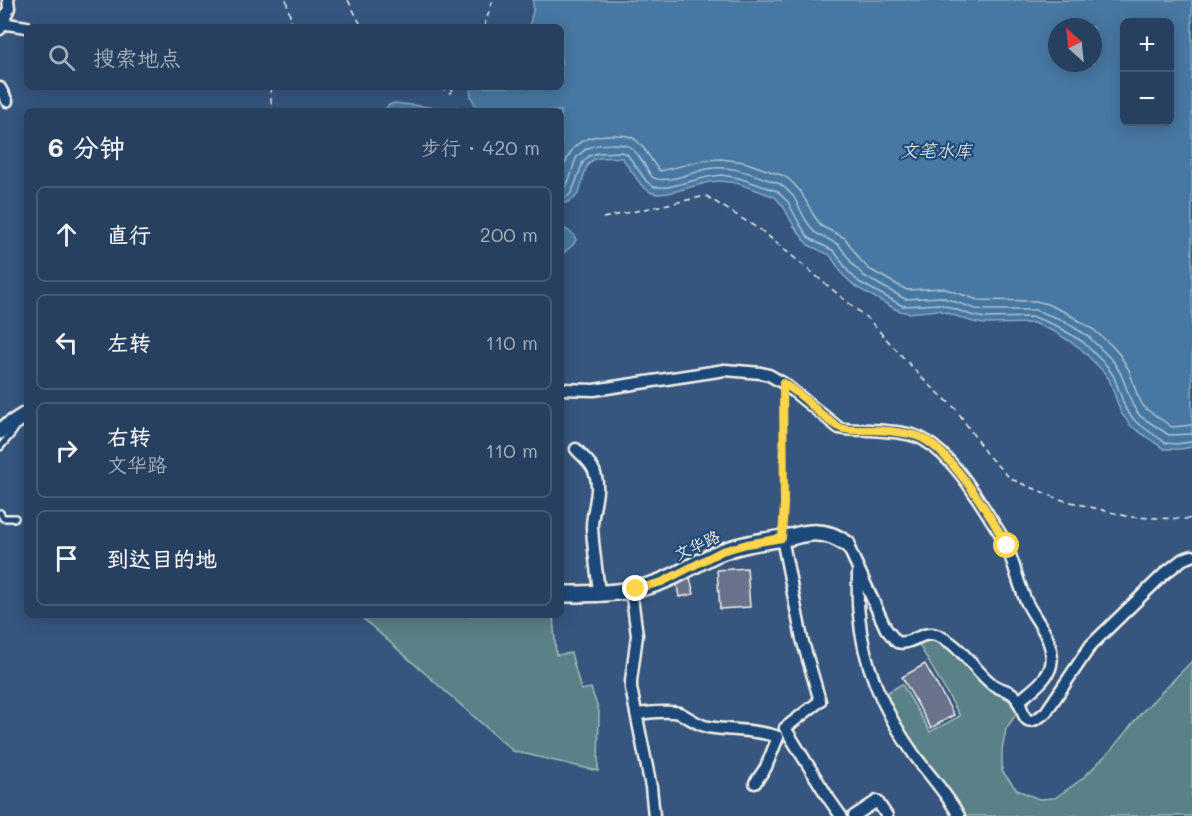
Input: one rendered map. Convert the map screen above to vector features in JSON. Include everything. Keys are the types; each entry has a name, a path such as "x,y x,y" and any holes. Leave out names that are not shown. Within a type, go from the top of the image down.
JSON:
{"street":[{"path":"8,0 9,8 1,25 24,27"},
{"path":"0,88 7,101"},
{"path":"564,389 594,390 725,370 769,375 807,401 839,428 892,432 921,437 939,451 967,482 1007,546 1026,601 1050,644 1049,670 1045,677 1018,702"},
{"path":"0,431 24,416"},
{"path":"576,449 592,466 597,480 592,526 599,593"},
{"name":"文华路","path":"564,594 631,590 662,582 722,551 747,544 815,532 832,536 847,544"},
{"path":"782,538 802,639 820,701 786,729 841,816"},
{"path":"847,544 886,629 897,642 903,644 930,634 947,640 988,681 1012,694 1028,720 1035,720 1046,712 1091,645 1164,574 1192,555"},
{"path":"858,568 859,615 867,657 879,693 906,742 959,816"},
{"path":"631,590 638,634 631,681 651,787 654,816"},
{"path":"636,714 674,712 707,727 767,733 778,737 766,767 755,783"},
{"path":"854,816 877,801 887,816"}],"lane":[{"path":"0,447 24,416"},
{"path":"0,513 3,518 15,518"}],"path":[{"path":"286,0 292,24"},
{"path":"348,0 360,24"},
{"path":"485,24 494,0"},
{"path":"270,90 272,108"},
{"path":"603,218 706,196 762,231 868,319 923,379 956,409 987,455 1011,479 1059,499 1130,517 1192,518"},
{"path":"782,538 783,383"}],"green space":[{"path":"362,618 553,618 556,655 571,653 581,690 591,688 599,711 598,771 513,751"},
{"path":"929,639 944,644 991,690 1014,705 1017,713 1006,729 1002,750 1002,771 1017,790 1039,799 1055,798 1082,779 1192,661 1192,816 962,816 903,731 886,693 902,684 930,732 960,716 918,643"}],"water":[{"name":"文笔水库","path":"533,0 1192,0 1192,447 1164,449 1131,426 1121,413 1109,379 1102,370 1079,347 1055,332 1034,323 984,324 973,322 939,310 908,313 897,310 856,287 843,275 830,255 808,245 775,197 737,183 720,181 669,193 652,193 642,186 622,158 604,158 593,160 588,165 580,191 570,201 564,203 564,108 477,108 470,90 564,90 564,24 530,24"},
{"path":"394,103 460,108 386,108"},
{"path":"564,228 574,235 576,240 564,252"}],"building":[{"path":"747,568 750,607 720,609 717,570"},
{"path":"690,578 694,594 679,597 677,585"},
{"path":"925,664 954,715 931,728 902,677"}],"route":[{"path":"636,589 662,582 722,551 782,538 783,383 839,428 914,435 928,441 967,482 1007,546"}]}
